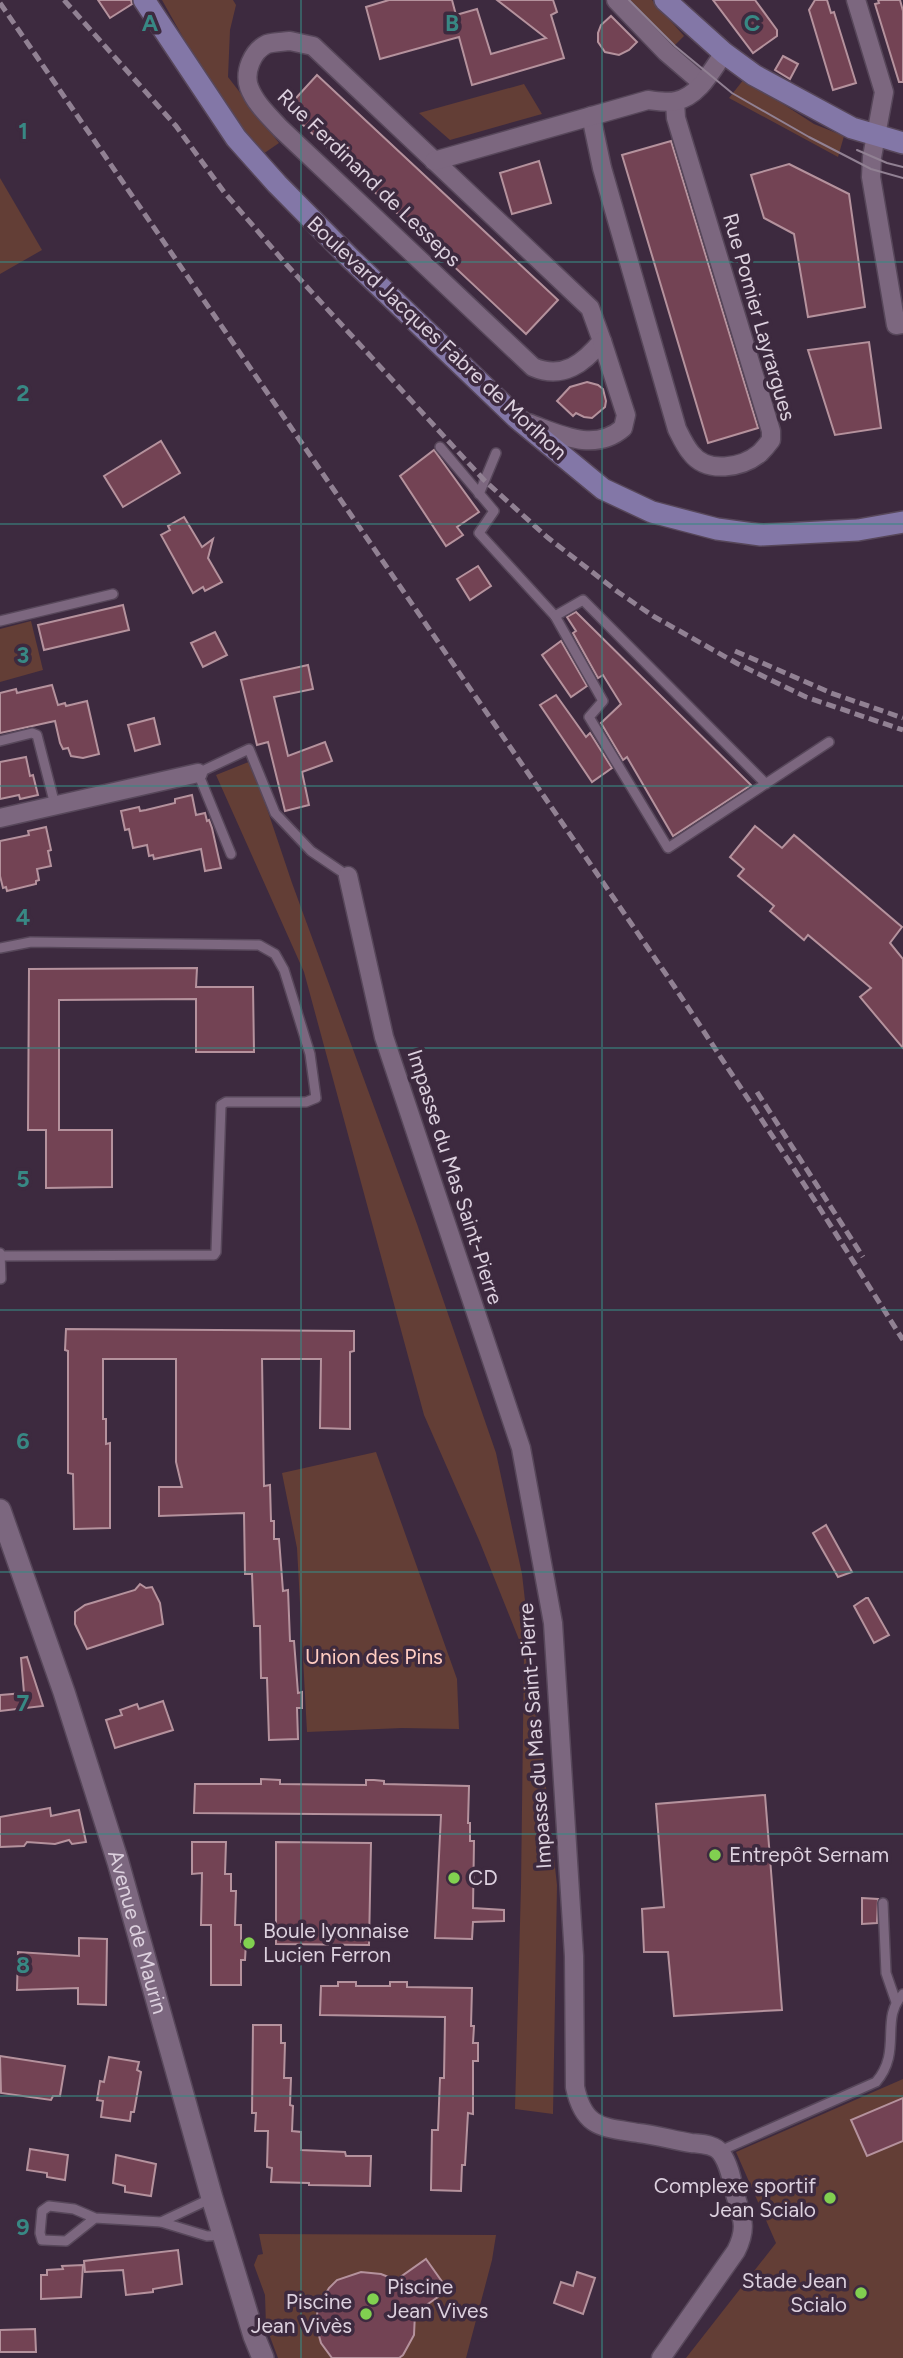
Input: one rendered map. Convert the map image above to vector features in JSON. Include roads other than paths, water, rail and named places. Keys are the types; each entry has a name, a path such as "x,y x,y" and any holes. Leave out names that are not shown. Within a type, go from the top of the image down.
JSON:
{"main road":[{"name":"Boulevard Jacques Fabre de Morlhon","path":"144,0 236,138 277,184 518,419 603,489 652,512 717,529 761,535 858,530 903,522"},
{"path":"665,0 754,75 852,128 903,143"}],"street":[{"path":"615,0 702,83"},
{"path":"856,0 884,92 871,177 896,325 903,324"},
{"name":"Rue Ferdinand de Lesseps","path":"518,419 566,437 592,441 606,440 623,428 626,415 602,341 590,308 313,46 296,41 278,42 268,44 256,52 248,71 248,82 259,106 279,128 533,367 559,372 574,367 588,358 602,341"},
{"path":"434,160 648,100 675,102 687,97 702,83 724,52"},
{"name":"Rue Pomier Layrargues","path":"591,116 602,168 677,429 692,455 707,465 722,467 741,463 760,453 771,440 771,431 676,118 675,102"},
{"path":"0,818 198,773"},
{"name":"Impasse du Mas Saint-Pierre","path":"348,876 384,1037 521,1448 553,1623 573,1956 575,2087 578,2099 584,2112 607,2130 709,2146 720,2151"},
{"name":"Avenue de Maurin","path":"0,1510 47,1643 118,1862 212,2198 263,2358"},
{"path":"661,2358 737,2250 743,2236 743,2222 720,2151"}],"lane":[{"path":"440,447 494,512 479,533 555,616 603,701 589,717 668,848 830,742"},
{"path":"479,494 496,453"},
{"path":"0,621 113,594"},
{"path":"555,616 583,600 766,784"},
{"path":"0,741 32,733 37,735 55,805"},
{"path":"231,855 198,773 249,750 275,813 311,852 348,876"},
{"path":"0,948 31,942 259,945 275,954 284,970 310,1054 316,1098 306,1102 226,1102 221,1105 214,1255 0,1256"},
{"path":"0,1250 1,1279"},
{"path":"720,2151 876,2082 889,2066 892,2059 893,2011 900,1998 886,1973 883,1903"},
{"path":"161,2222 212,2198"},
{"path":"95,2218 66,2241 43,2240 40,2233 42,2211 49,2206 74,2209 95,2218 161,2222 207,2236 224,2235"}],"tram line":[{"path":"629,0 675,46 732,93 871,169 903,178"},
{"path":"857,150 903,167"}],"railway":[{"path":"64,0 176,126 224,192 286,264 484,480 547,537 653,616 738,664 806,697 903,730"},
{"path":"0,3 674,986 903,1340"},
{"path":"735,651 831,693 903,718"},
{"path":"757,1092 863,1257"}],"place":[{"name":"Entrepôt Sernam","path":"715,1855"},
{"name":"CD","path":"454,1878"},
{"name":"Boule lyonnaise Lucien Ferron","path":"249,1943"},
{"name":"Complexe sportif Jean Scialo","path":"830,2198"},
{"name":"Stade Jean Scialo","path":"861,2293"},
{"name":"Piscine Jean Vives","path":"373,2299"},
{"name":"Piscine Jean Vivès","path":"366,2314"}],"park label":[{"name":"Union des Pins","path":"374,1657"}]}
